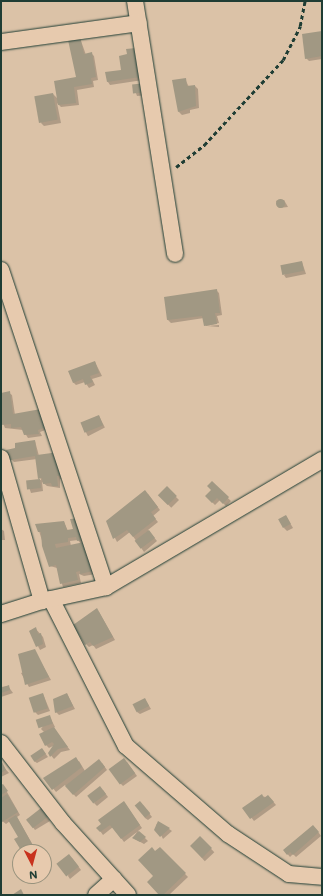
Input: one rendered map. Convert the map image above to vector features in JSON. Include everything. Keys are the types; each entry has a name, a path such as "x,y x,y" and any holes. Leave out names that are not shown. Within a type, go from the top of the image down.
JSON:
{"street":[{"path":"135,1 175,254"},
{"path":"1,42 139,23"},
{"path":"1,270 106,587"},
{"path":"1,458 47,600 126,746 228,834 289,874 322,876"},
{"path":"1,614 47,600 106,587 322,460"},
{"path":"1,743 63,823 128,895"},
{"path":"96,895 114,880"}],"path":[{"path":"163,177 204,145 283,60 300,26 305,1"}],"building":[{"path":"322,31 322,56 305,59 302,34"},
{"path":"80,37 84,54 92,52 96,77 91,78 92,84 74,87 76,103 58,105 54,81 76,77 68,40"},
{"path":"136,48 140,77 107,82 105,72 121,70 119,56 127,54 126,49"},
{"path":"186,78 187,86 195,85 196,106 178,112 172,80"},
{"path":"146,83 147,92 133,93 132,84"},
{"path":"53,93 58,120 39,123 34,96"},
{"path":"278,199 282,199 284,203 282,207 278,207 276,205 276,201"},
{"path":"302,261 304,271 282,275 280,265"},
{"path":"217,289 220,313 215,313 217,324 204,326 202,316 167,320 164,297"},
{"path":"95,361 99,373 90,376 93,382 85,385 83,379 73,383 68,371"},
{"path":"10,391 13,414 41,409 49,426 38,430 39,434 24,435 21,427 11,428 11,424 1,425 1,393"},
{"path":"99,415 103,425 85,433 80,422"},
{"path":"35,440 37,455 59,452 67,475 57,476 58,486 52,486 51,483 43,484 42,478 38,479 35,456 10,460 6,450 15,448 15,443"},
{"path":"40,479 41,488 27,489 26,480"},
{"path":"212,481 229,497 223,504 217,498 212,503 205,496 211,490 207,486"},
{"path":"167,486 177,496 168,505 158,495"},
{"path":"145,490 158,507 151,512 156,519 133,537 127,530 113,539 106,521"},
{"path":"286,515 291,524 283,528 278,519"},
{"path":"82,518 89,539 77,541 76,537 68,538 68,542 55,544 56,548 84,542 87,559 96,557 93,571 80,574 80,571 76,572 78,580 60,584 56,565 49,567 42,546 41,532 38,532 35,524 64,521 67,530 73,529 70,519"},
{"path":"149,530 155,538 141,549 135,541"},
{"path":"97,608 113,637 93,646 90,642 85,645 73,625"},
{"path":"36,627 38,634 41,633 43,644 36,647 29,631"},
{"path":"35,649 49,677 25,685 18,654"},
{"path":"9,685 10,690 1,693 1,688"},
{"path":"43,693 48,708 34,713 29,698"},
{"path":"67,693 73,706 55,713 53,699"},
{"path":"145,698 149,706 137,712 133,704"},
{"path":"50,715 53,724 39,728 36,720"},
{"path":"54,727 68,747 58,749 50,757 48,753 54,744 52,742 45,746 39,734"},
{"path":"42,748 46,754 34,762 30,756"},
{"path":"76,757 82,767 52,790 43,778"},
{"path":"124,758 135,773 120,785 109,769"},
{"path":"99,759 105,767 73,795 65,786"},
{"path":"2,762 6,770 1,773 1,763"},
{"path":"3,784 8,791 1,795 1,785"},
{"path":"100,786 106,794 93,804 87,796"},
{"path":"7,794 18,812 2,822 1,798"},
{"path":"262,794 264,798 268,795 274,802 250,819 242,808"},
{"path":"124,801 140,825 121,839 110,825 100,832 96,828 101,824 98,820"},
{"path":"140,801 150,813 145,818 135,805"},
{"path":"41,808 48,817 33,828 26,820"},
{"path":"16,815 32,844 17,844 14,839 18,837 8,820"},
{"path":"158,821 170,828 160,837 154,830"},
{"path":"313,825 319,832 293,855 290,852 287,855 283,850"},
{"path":"139,831 146,837 140,842 132,838"},
{"path":"200,836 212,848 202,858 190,846"},
{"path":"152,847 155,851 160,847 186,873 163,895 159,895 147,882 153,876 138,860"},
{"path":"69,854 79,867 66,876 56,864"},
{"path":"21,889 24,895 12,895"}]}
